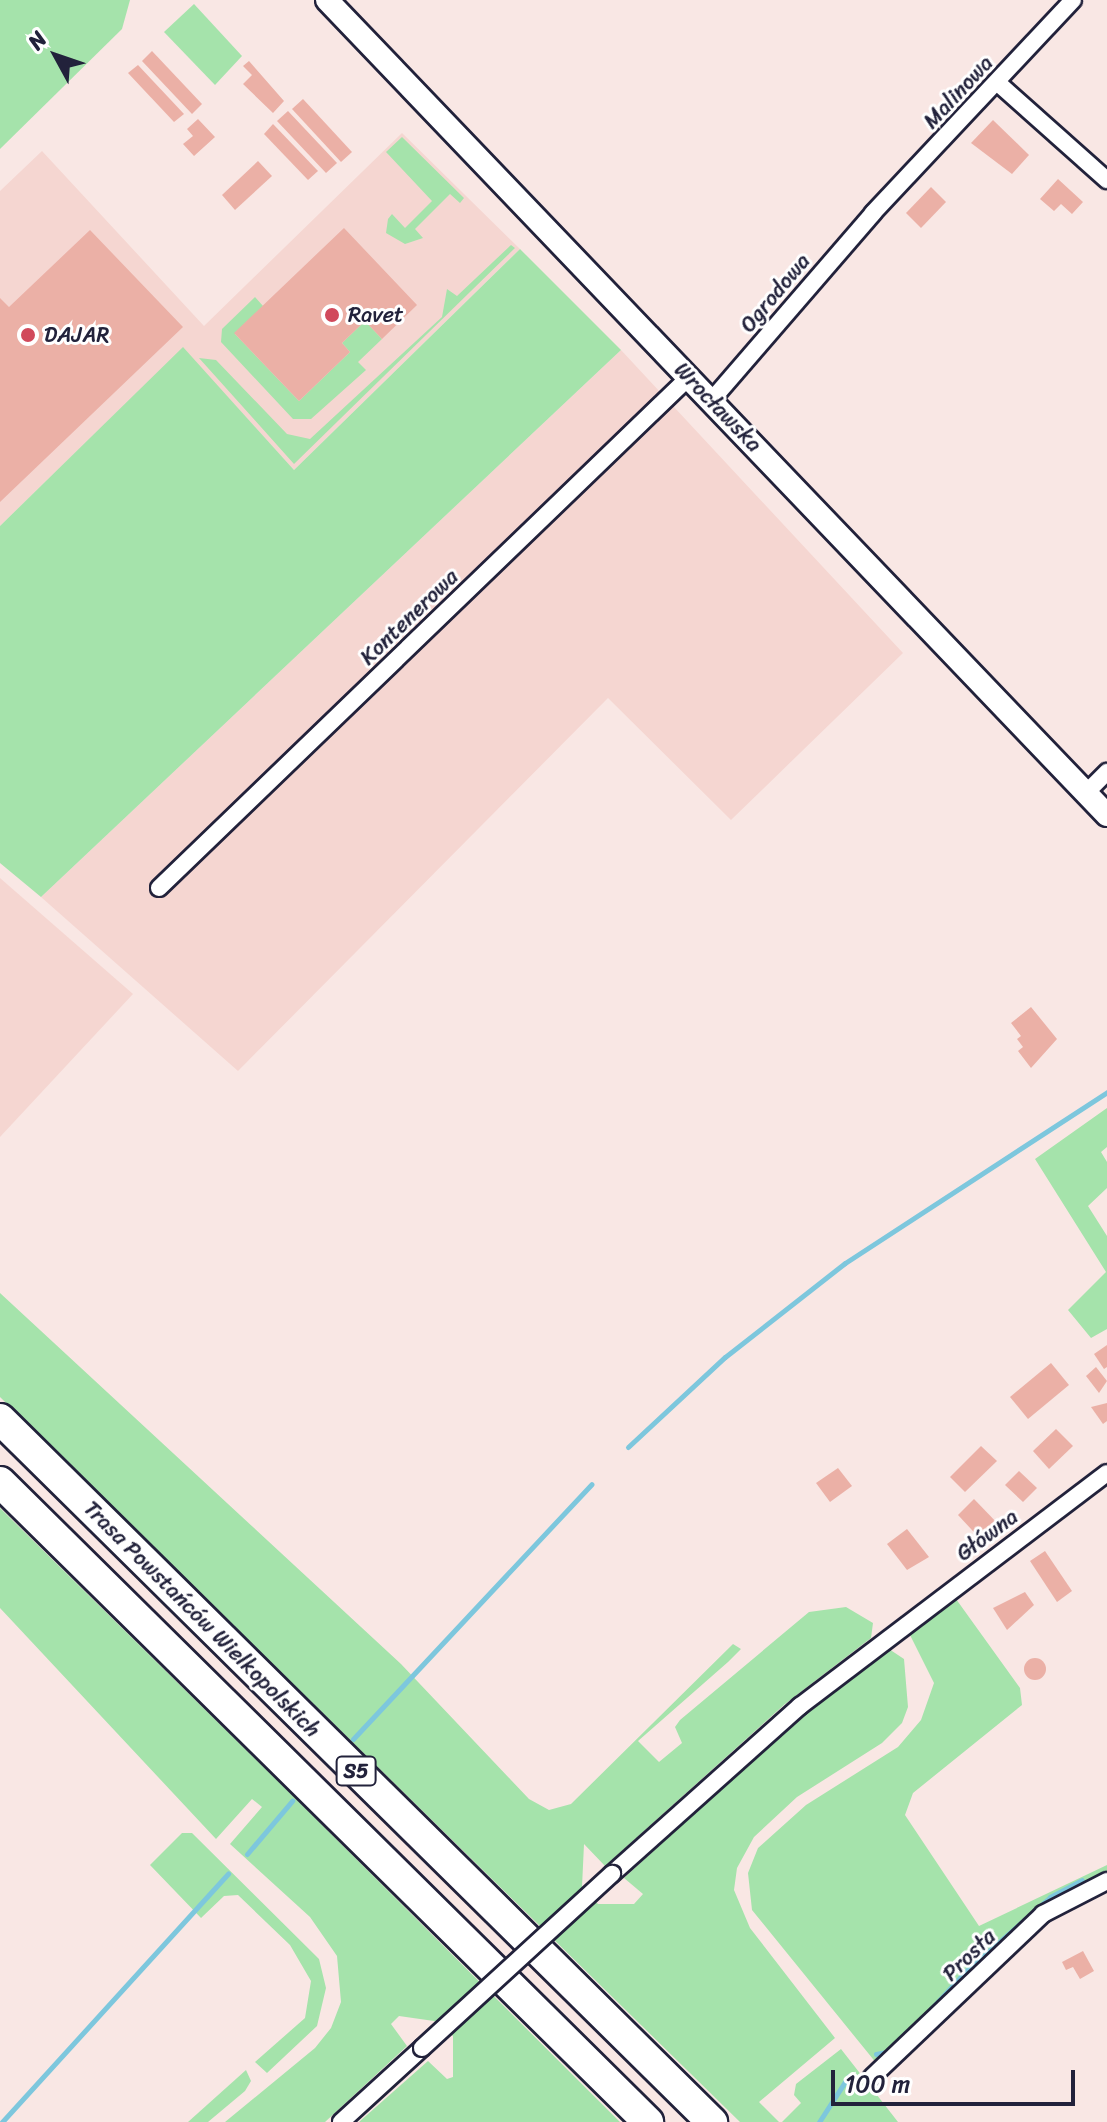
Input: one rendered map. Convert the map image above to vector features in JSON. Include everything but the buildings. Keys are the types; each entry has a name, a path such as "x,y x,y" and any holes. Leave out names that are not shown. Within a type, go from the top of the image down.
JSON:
{"highway":[{"name":"Trasa Powstańców Wielkopolskich","path":"0,1419 712,2122"},
{"name":"Trasa Powstańców Wielkopolskich","path":"0,1482 648,2122"}],"main road":[{"name":"Wrocławska","path":"327,0 1107,815"}],"street":[{"name":"Malinowa","path":"873,213 1073,0"},
{"path":"998,83 1107,180"},
{"name":"Ogrodowa","path":"711,401 873,213"},
{"name":"Kontenerowa","path":"159,888 689,377"},
{"path":"1086,793 1107,772"},
{"name":"Główna","path":"341,2122 800,1706 1107,1473"},
{"name":"Prosta","path":"872,2077 1043,1914 1107,1881"}],"shaded area":[{"path":"402,133 520,249 294,470 183,348 0,526 0,191 42,151 204,326"},
{"path":"621,350 903,653 731,820 608,698 238,1071 41,897"},
{"path":"0,878 133,994 0,1137"}],"green space":[{"path":"0,0 130,0 122,29 0,149"},
{"path":"194,4 242,56 215,85 164,32"},
{"path":"402,137 464,198 460,203 450,194 415,229 423,238 405,244 386,233 388,219 392,214 405,228 432,201 386,152"},
{"path":"511,245 515,248 294,464 199,358 216,360 287,434 310,439 442,317 447,289 457,296"},
{"path":"520,249 621,350 41,897 0,863 0,526 183,347 294,470"},
{"path":"255,297 263,306 235,334 299,401 350,352 342,343 365,321 382,339 358,362 366,370 311,419 293,419 221,342 222,329"},
{"path":"1107,1108 1107,1147 1101,1152 1107,1162 1107,1188 1088,1206 1107,1236 1107,1329 1091,1338 1068,1310 1106,1272 1035,1159"},
{"path":"0,1293 401,1664 529,1799 549,1810 571,1804 733,1644 741,1649 638,1741 659,1762 682,1743 675,1727 680,1720 809,1612 846,1607 873,1623 871,1638 785,1704 605,1866 584,1844 582,1887 598,1904 634,1904 643,1894 624,1878 800,1717 889,1649 904,1659 908,1707 902,1723 882,1743 797,1797 754,1837 737,1868 734,1890 750,1928 835,2038 759,2102 779,2122 740,2122 0,1397"},
{"path":"0,1508 620,2122 359,2122 428,2061 447,2079 453,2077 453,2036 434,2021 399,2016 391,2024 407,2046 325,2122 225,2122 315,2048 331,2028 341,2002 337,1956 310,1917 230,1844 262,1807 252,1799 216,1839 0,1608"},
{"path":"956,1599 1020,1688 1022,1705 913,1793 905,1815 979,1926 1107,1865 1107,1872 1054,1900 877,2064 752,1910 748,1873 758,1848 806,1805 898,1747 921,1720 934,1683 910,1635"},
{"path":"182,1833 192,1833 319,1959 326,1988 317,2026 267,2073 255,2062 305,2018 311,1981 290,1945 238,1895 224,1896 201,1918 150,1865"},
{"path":"841,2049 898,2122 782,2122 801,2103 794,2095 796,2084"},
{"path":"246,2070 251,2081 245,2091 208,2122 188,2122"}],"waterway":[{"path":"628,1447 725,1357 845,1263 1107,1092"},
{"path":"353,1739 592,1484"},
{"path":"247,1854 292,1801"},
{"path":"2,2122 228,1874"},
{"path":"920,2021 965,1972 1050,1897 1082,1880"},
{"path":"876,2054 891,2051"},
{"path":"819,2122 848,2077"}],"place":[{"name":"Ravet","path":"332,315"},
{"name":"DAJAR","path":"28,335"}]}
